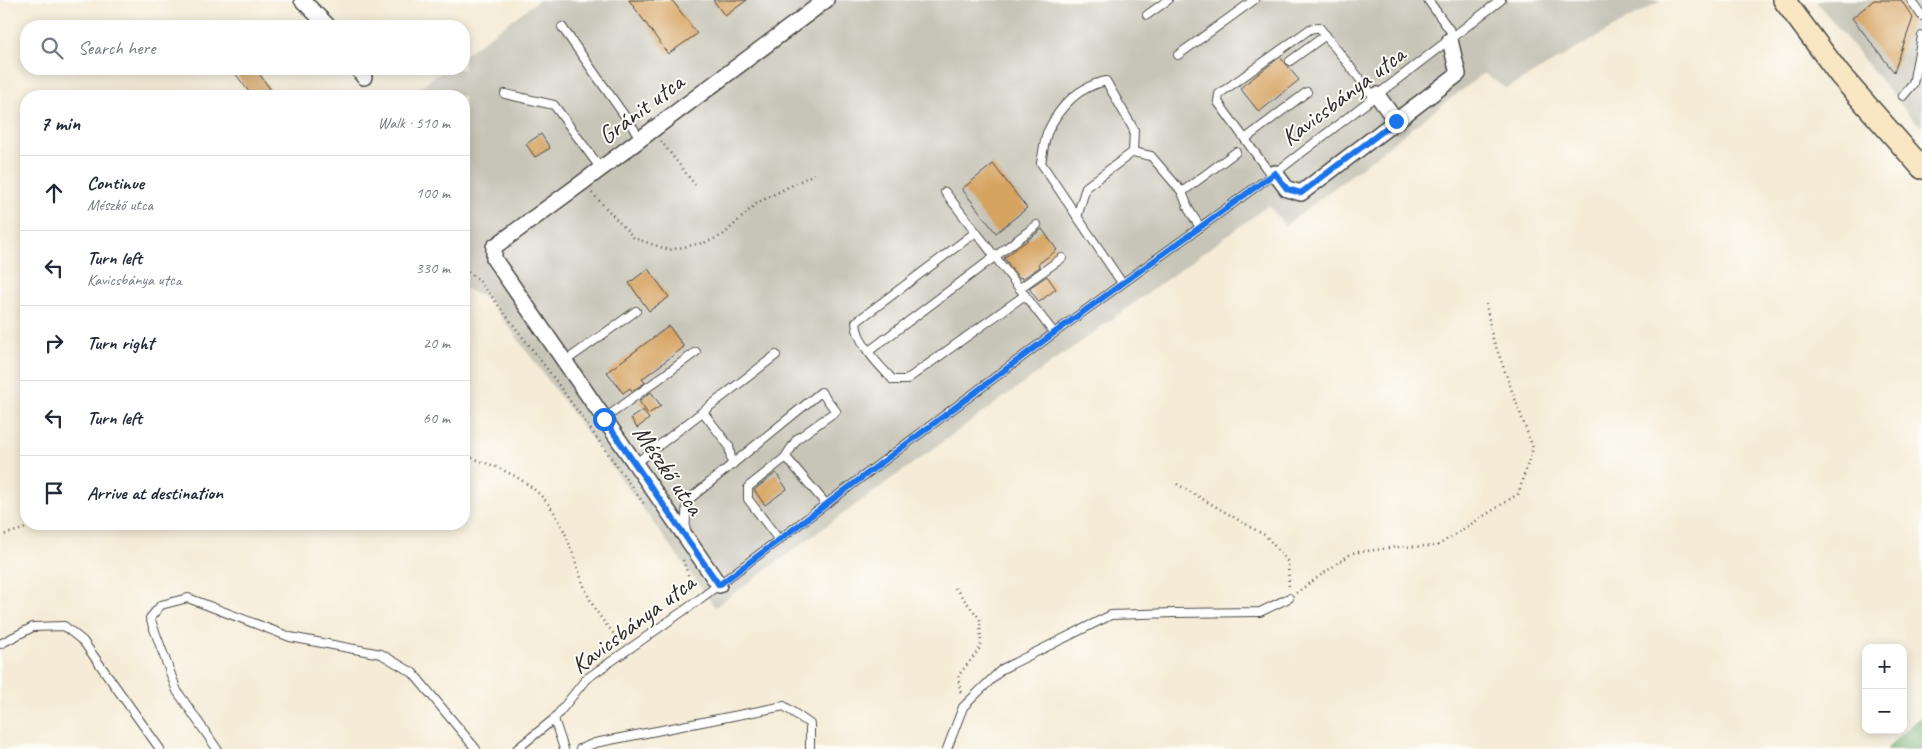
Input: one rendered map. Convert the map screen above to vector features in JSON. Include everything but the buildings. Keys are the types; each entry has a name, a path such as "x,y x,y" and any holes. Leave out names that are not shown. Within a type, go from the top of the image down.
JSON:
{"main road":[{"path":"1784,0 1840,75 1875,117 1922,168"}],"street":[{"path":"302,0 322,20"},
{"name":"Gránit utca","path":"494,259 494,247 826,0"},
{"path":"1273,174 1287,189 1301,193 1458,74 1452,38"},
{"path":"1375,96 1396,121"},
{"name":"Mészkő utca","path":"494,259 719,585"}],"lane":[{"path":"1148,15 1168,0"},
{"path":"1178,55 1244,3 1254,0"},
{"path":"1428,0 1452,38"},
{"name":"Kavicsbánya utca","path":"517,749 554,719 586,679 690,608 1054,333 1273,174 1501,0"},
{"path":"1911,0 1922,16"},
{"path":"562,27 647,134"},
{"path":"1273,174 1218,102 1219,94 1310,29 1319,27 1375,96"},
{"path":"1290,61 1326,35"},
{"path":"1903,96 1913,84 1922,36"},
{"path":"1122,283 1041,163 1047,134 1067,101 1093,84 1106,81 1134,130 1133,152"},
{"path":"1245,139 1307,92"},
{"path":"505,94 554,105 601,169"},
{"path":"1077,217 1086,187 1133,152 1151,156 1182,192 1189,210 1200,227"},
{"path":"1182,192 1236,152"},
{"path":"944,192 1054,333"},
{"path":"869,351 1037,225"},
{"path":"976,232 856,322 857,333 893,380 906,380 1022,292 1062,258"},
{"path":"564,362 636,311"},
{"path":"604,419 696,352"},
{"path":"635,464 776,355"},
{"path":"685,536 687,502 821,392 836,411 797,439 784,459 748,487 748,499 779,540"},
{"path":"702,412 728,446 732,465"},
{"path":"784,459 786,457 826,504"},
{"path":"217,749 177,692 150,618 161,605 188,598 290,637 381,654 413,673 476,749"},
{"path":"948,749 963,707 1002,669 1111,615 1260,612 1289,598"},
{"path":"0,644 32,627 64,626 83,641 160,749"},
{"path":"580,749 595,743 784,706 810,724 810,749"},
{"path":"554,719 564,749"},
{"path":"526,749 532,737"}],"path":[{"path":"647,134 695,186"},
{"path":"583,182 634,238 669,250 707,242 723,235 757,203 814,174"},
{"path":"470,273 478,279 548,370 648,510"},
{"path":"1289,598 1352,554 1397,547 1437,546 1518,494 1533,448 1492,336 1486,304"},
{"path":"472,458 518,476 548,504 561,523 585,593 600,618 619,640 638,643"},
{"path":"1177,484 1266,536 1288,562 1289,598"},
{"path":"0,536 20,530"},
{"path":"682,557 688,575 690,608"},
{"path":"955,588 980,619 980,646 958,676 963,707"}],"shaded area":[{"path":"539,0 1662,0 1506,89 1484,73 1285,226 1269,205 715,607 489,300 470,291 470,90 416,90 437,75 470,75 470,51"},
{"path":"1815,0 1922,0 1922,127 1910,116"}],"green space":[{"path":"1922,716 1922,749 1887,749 1903,734 1907,734 1907,730"}],"route":[{"path":"604,419 719,585 1054,333 1275,173 1287,189 1301,193 1396,121"}]}
